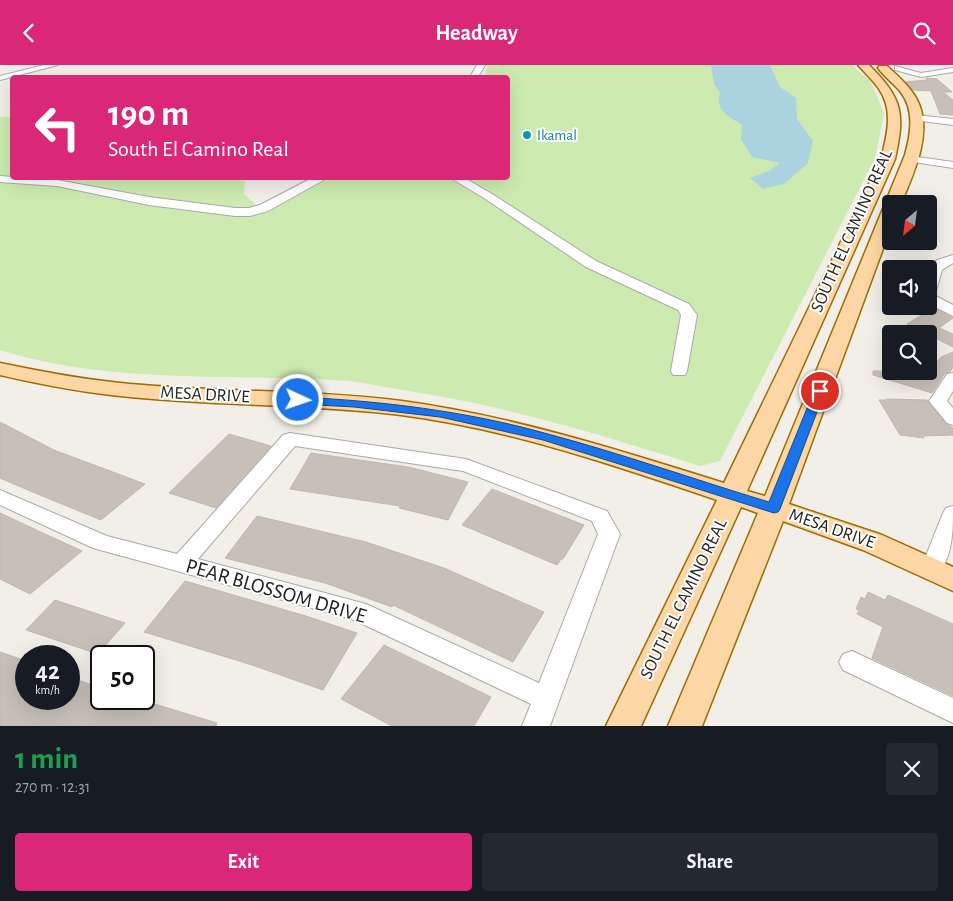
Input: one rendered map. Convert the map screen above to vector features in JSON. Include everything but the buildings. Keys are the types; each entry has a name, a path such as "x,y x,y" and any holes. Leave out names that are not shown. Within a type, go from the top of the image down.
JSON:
{"main road":[{"path":"863,65 905,114"},
{"name":"SOUTH EL CAMINO REAL","path":"623,726 733,495 744,466 888,159 896,121 913,104 896,79 880,65"},
{"name":"SOUTH EL CAMINO REAL","path":"897,195 911,159 917,124 905,114"},
{"name":"SOUTH EL CAMINO REAL","path":"685,726 774,509 882,230"},
{"name":"MESA DRIVE","path":"0,369 30,377 110,390 354,403 440,413 546,437 733,495 859,537 942,574"}],"street":[{"path":"12,75 54,65"},
{"path":"898,68 921,75 953,70"},
{"path":"905,114 953,122"},
{"path":"911,159 953,165"},
{"path":"14,180 57,183 149,201 235,212 250,212 264,208 318,180"},
{"path":"459,180 488,196 591,264 684,307 689,315 679,371"},
{"path":"937,265 941,261 953,259"},
{"path":"937,302 953,311"},
{"path":"953,378 938,401 953,419"},
{"path":"182,563 290,439 466,465 600,516 609,534 536,726"},
{"name":"PEAR BLOSSOM DRIVE","path":"0,497 101,542 358,611 547,699"},
{"path":"942,574 953,513"},
{"path":"852,662 953,711"}],"green space":[{"path":"487,65 852,65 871,82 884,113 875,158 720,461 700,466 519,413 445,397 363,383 305,379 129,373 42,361 0,350 0,117 10,117 10,180 241,180 245,181 244,194 265,213 326,180 510,180 510,75 485,75"}],"water":[{"path":"711,65 770,65 780,87 796,98 797,119 813,141 808,163 784,184 763,189 750,178 769,171 780,163 752,157 741,139 742,125 721,109 720,93 714,84"}],"place":[{"name":"Ikamal","path":"527,135"}],"route":[{"path":"298,400 354,403 440,413 546,437 774,509 784,479 820,391"}]}
